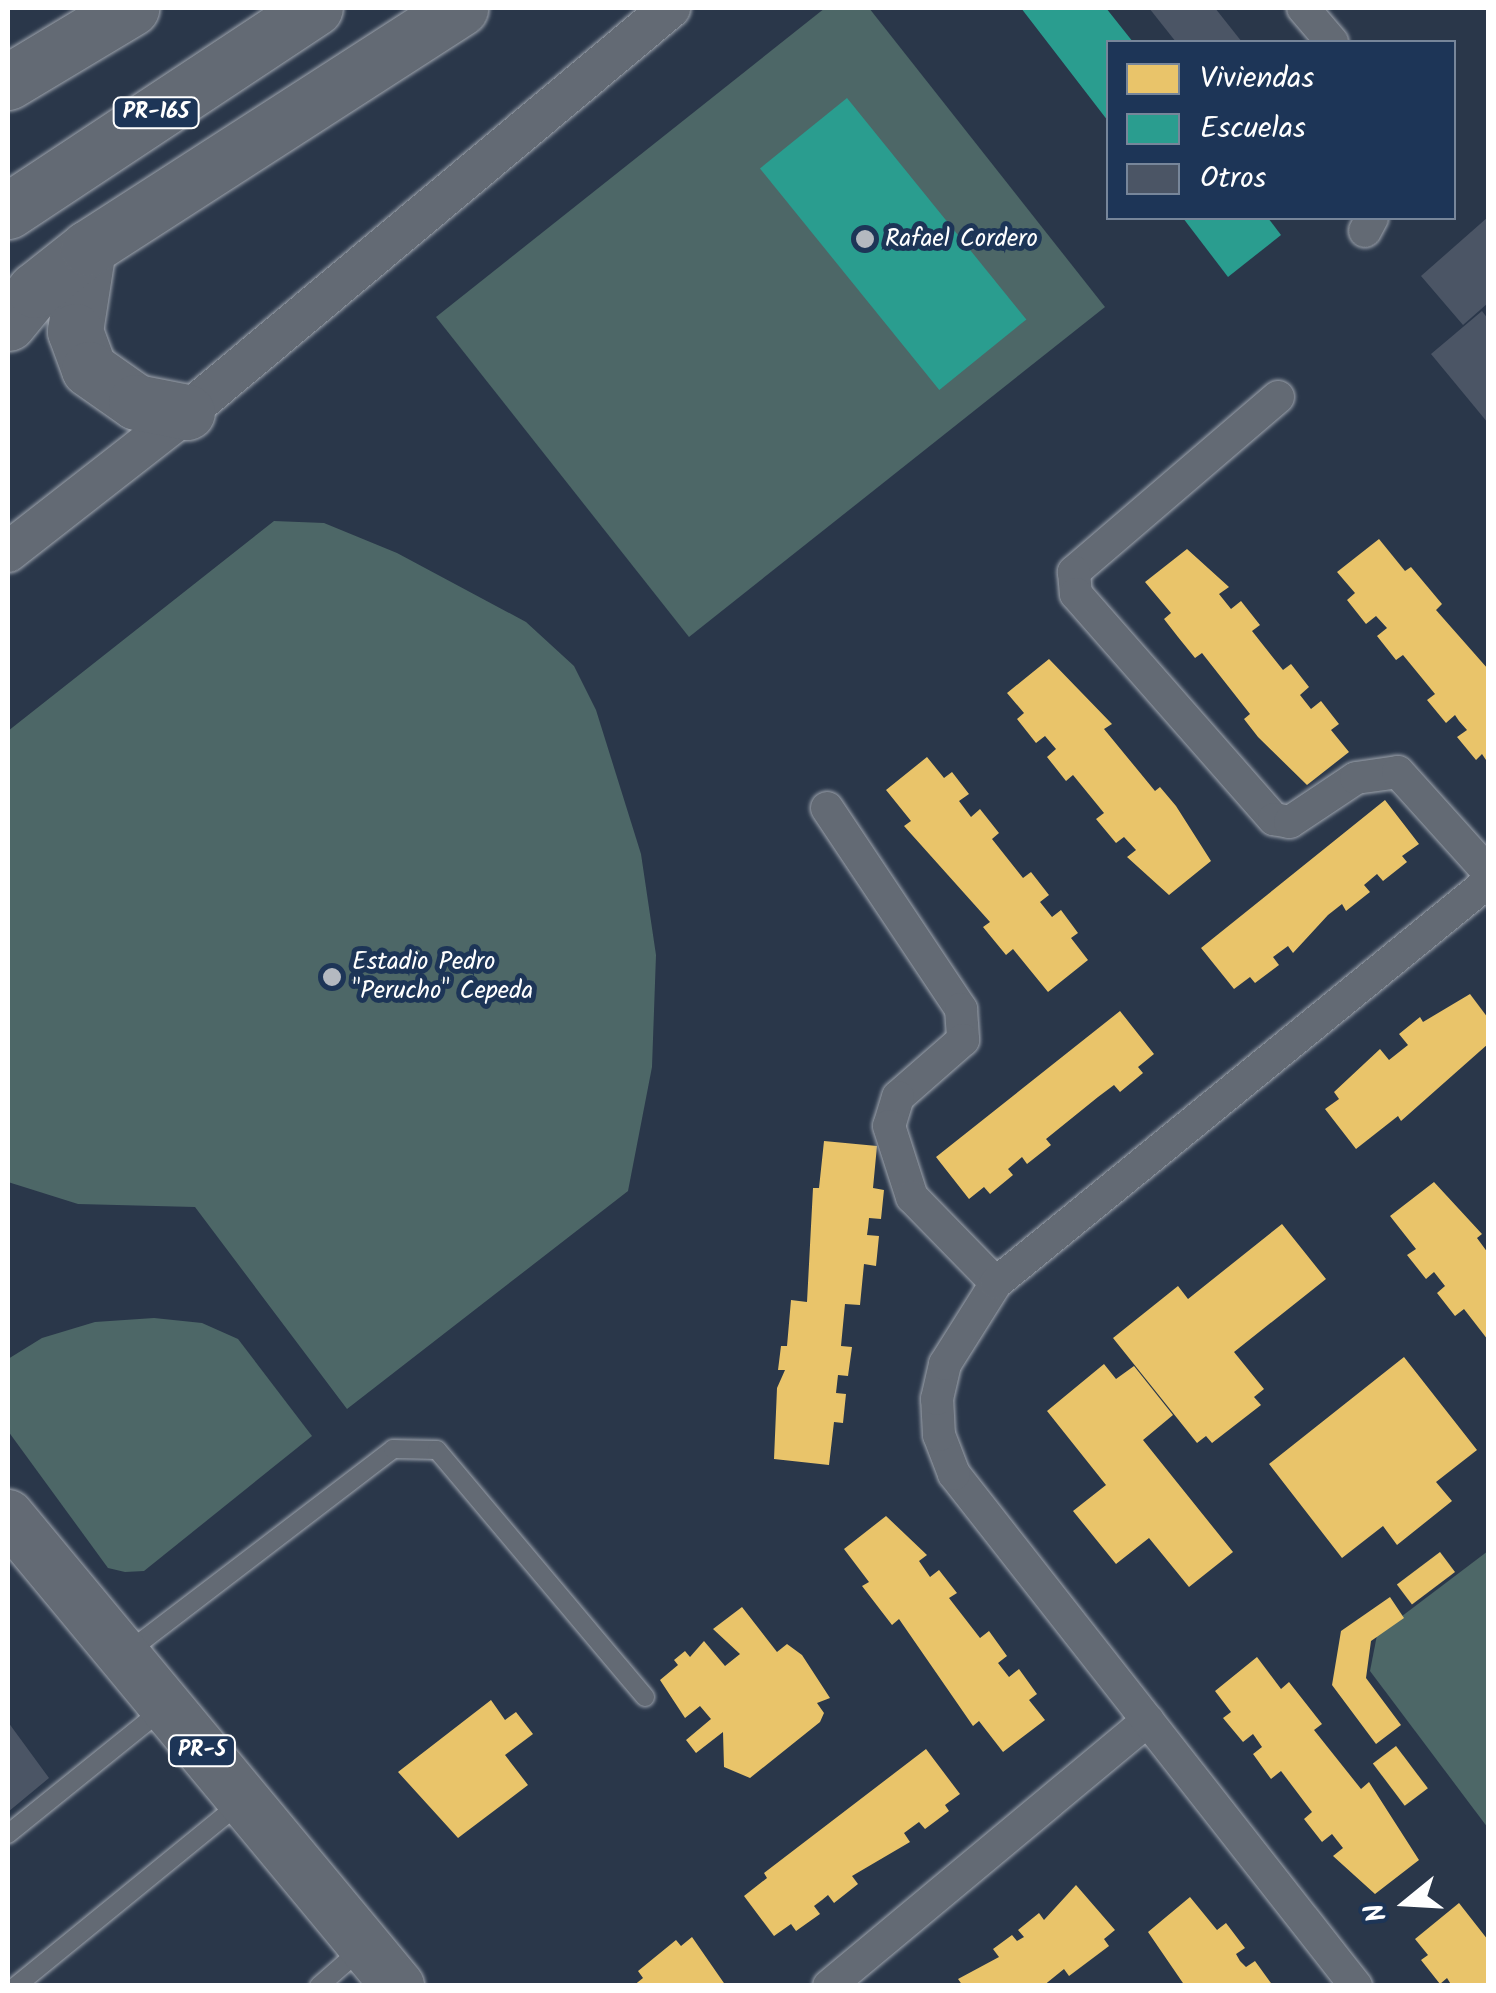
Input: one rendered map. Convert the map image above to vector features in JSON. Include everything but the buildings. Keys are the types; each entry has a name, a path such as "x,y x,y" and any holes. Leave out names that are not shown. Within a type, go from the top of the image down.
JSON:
{"highway":[{"path":"8,82 131,8"},
{"path":"8,323 35,290 88,248 460,8"},
{"name":"PR-165","path":"8,211 309,11"},
{"path":"88,248 75,331 89,369 136,402 187,412"}],"main road":[{"name":"PR-5","path":"8,1516 120,1658 245,1799 398,1986"}],"street":[{"path":"8,552 187,412 670,8"},
{"path":"1303,8 1330,40"},
{"path":"1278,397 1074,572 1076,594 1274,819 1290,822 1356,778 1398,772 1487,885 996,1283 945,1364 939,1435 954,1474 1356,1986"},
{"path":"828,808 961,1008 963,1040 898,1097 889,1126 912,1197 996,1283"},
{"path":"829,1986 1148,1720"}],"lane":[{"path":"120,1658 394,1449 437,1450 646,1697"},
{"path":"8,1834 164,1709"},
{"path":"16,1986 245,1799"},
{"path":"318,1986 365,1945"}],"green space":[{"path":"825,8 869,8 1105,307 689,637 436,317"},
{"name":"Estadio Pedro \"Perucho\" Cepeda","path":"274,521 324,523 397,553 526,622 574,666 596,710 641,854 656,955 652,1067 628,1191 347,1409 195,1207 78,1204 8,1182 8,731"},
{"path":"154,1318 202,1323 238,1339 312,1436 144,1571 125,1572 108,1568 8,1431 8,1359 42,1338 95,1322"},
{"path":"1488,1551 1488,1828 1370,1671 1377,1635"}],"place":[{"name":"Rafael Cordero","path":"865,239"},
{"name":"Estadio Pedro \"Perucho\" Cepeda","path":"332,977"}]}
